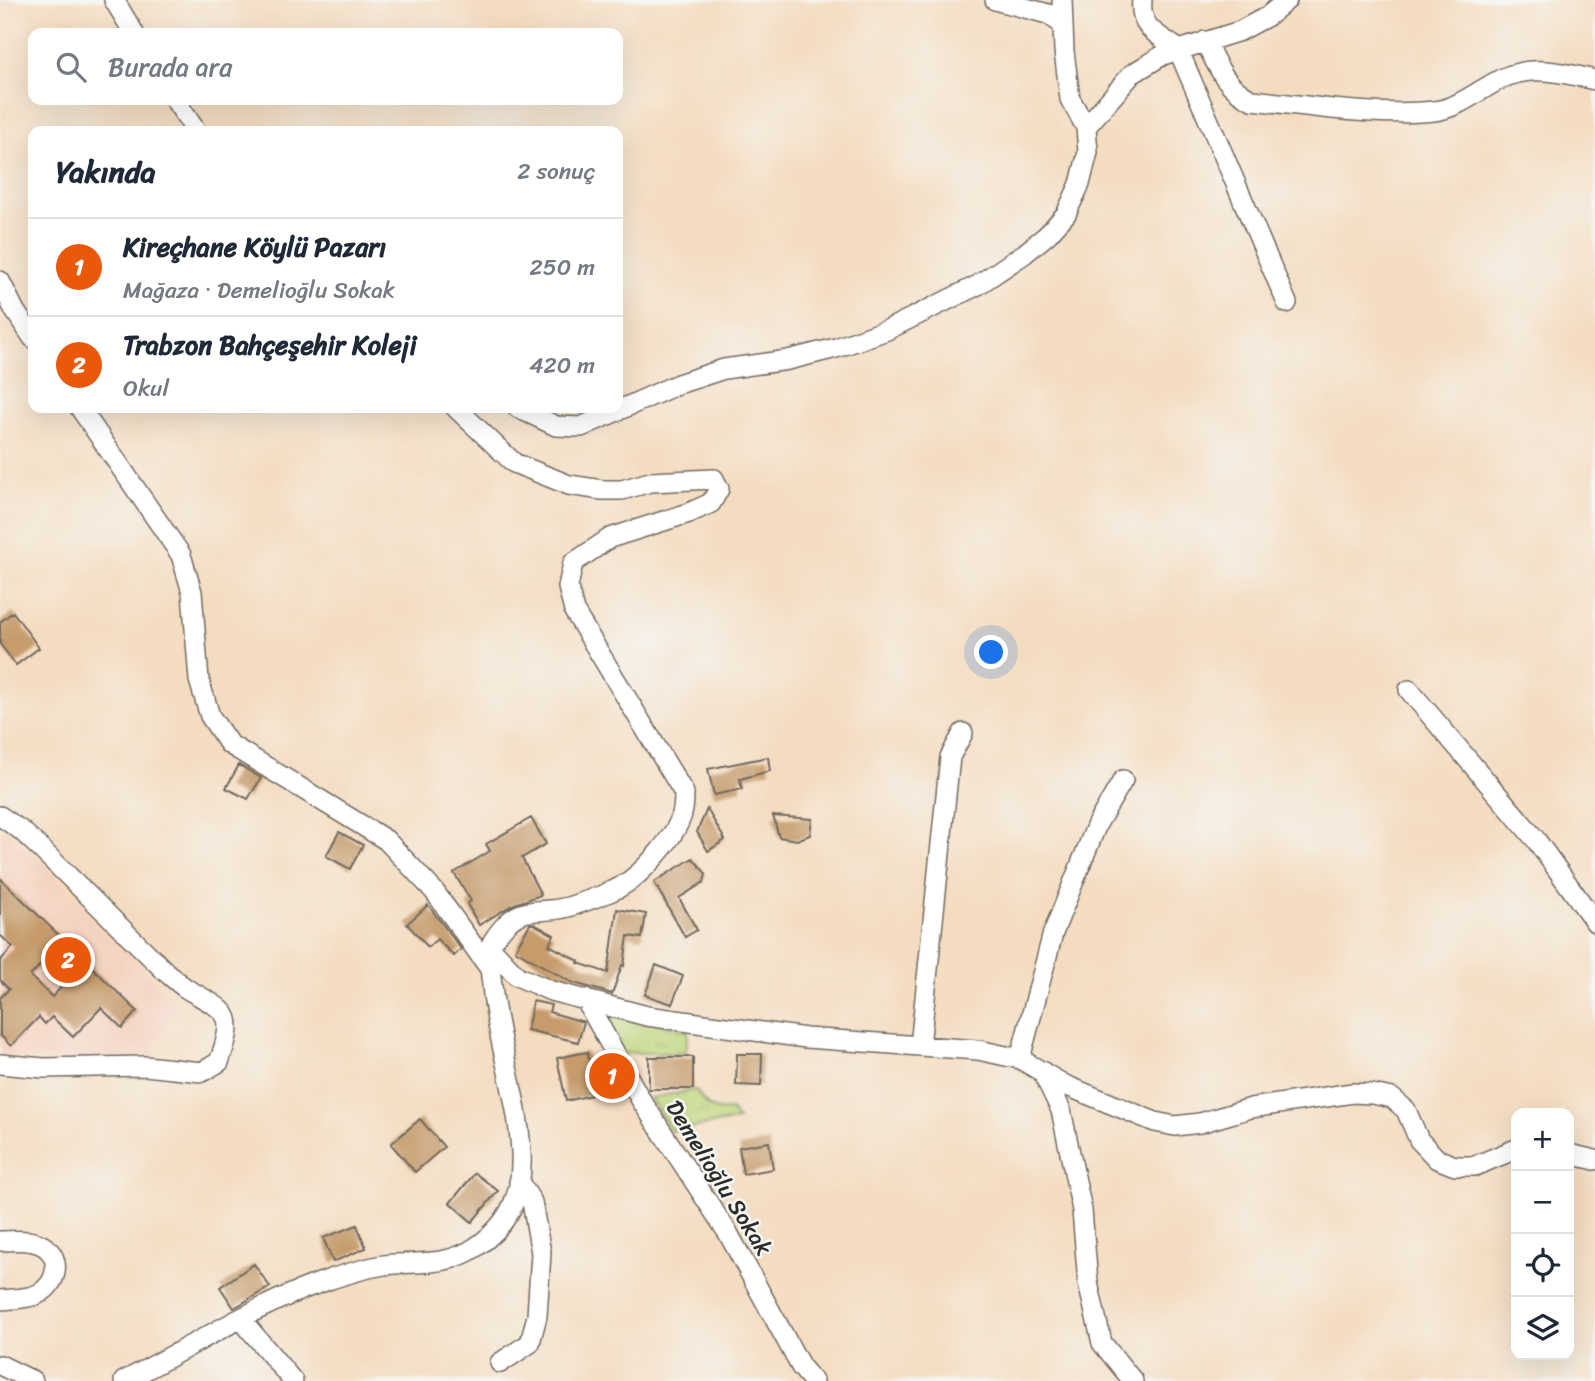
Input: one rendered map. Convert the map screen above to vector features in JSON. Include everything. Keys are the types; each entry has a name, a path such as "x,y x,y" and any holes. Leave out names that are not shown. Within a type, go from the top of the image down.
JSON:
{"street":[{"path":"114,0 131,28"},
{"path":"995,0 1048,14 1062,24"},
{"path":"623,407 724,369 788,360 836,348 887,330 978,285 1047,235 1066,214 1080,184 1088,152 1086,127 1070,99 1062,0"},
{"path":"1142,0 1141,13 1148,29 1178,49 1287,303"},
{"path":"1086,127 1132,74 1178,49 1240,31 1268,16 1287,0"},
{"path":"1205,41 1223,77 1237,93 1252,100 1392,113 1437,111 1476,96 1502,78 1524,72 1552,69 1595,80"},
{"path":"178,105 193,126"},
{"path":"0,281 28,330"},
{"path":"83,413 181,555 192,592 199,680 210,716 229,744 386,840 434,891 491,969"},
{"path":"124,1381 299,1291 366,1269 406,1263 433,1263 456,1258 477,1247 494,1232 509,1213 518,1195 521,1154 514,1092 494,1006 490,947 509,920 524,911 565,908 623,885 642,870 674,830 683,812 684,793 574,611 568,587 573,564 610,538 689,513 711,503 719,489 714,479 650,482 622,490 569,485 514,463 461,413"},
{"path":"529,413 556,426 581,427 611,413"},
{"path":"1409,690 1536,839 1595,922"},
{"path":"920,1046 950,757 963,733"},
{"path":"1020,1059 1053,933 1097,824 1123,780"},
{"path":"0,816 22,831 165,971 186,988 206,997 221,1008 229,1020 227,1040 219,1062 202,1072 145,1066 43,1068 0,1064"},
{"path":"490,947 517,976 551,991 647,1016 779,1035 978,1050 1020,1059 1065,1085 1155,1122 1175,1126 1200,1123 1251,1108 1353,1093 1372,1094 1392,1098 1406,1110 1419,1140 1437,1159 1455,1166 1475,1166 1511,1151"},
{"name":"Demelioğlu Sokak","path":"584,999 641,1100 728,1233 801,1367 813,1381"},
{"path":"1042,1071 1061,1110 1082,1210 1088,1283 1101,1343 1133,1381"},
{"path":"1574,1155 1595,1160"},
{"path":"499,1363 530,1343 537,1317 541,1253 533,1202 519,1182"},
{"path":"0,1241 34,1242 49,1250 56,1261 55,1277 49,1287 35,1296 0,1300"},
{"path":"241,1319 293,1381"},
{"path":"0,1365 33,1381"}],"shaded area":[{"path":"0,831 48,866 179,1008 151,1047 158,1056 123,1059 36,1059 0,1055"}],"green space":[{"path":"597,1009 688,1031 686,1053 623,1053"},
{"path":"696,1090 710,1107 731,1110 738,1120 671,1131 650,1098"}],"building":[{"path":"13,612 39,648 16,665 0,644 0,622"},
{"path":"768,757 770,771 740,779 742,789 714,795 708,769"},
{"path":"239,765 261,778 248,799 226,788"},
{"path":"707,809 725,840 708,851 697,832"},
{"path":"773,816 812,819 810,835 797,840 779,837"},
{"path":"531,818 546,844 522,858 541,895 512,905 479,925 467,904 471,901 454,873 490,851 486,844"},
{"path":"339,832 363,845 350,869 326,856"},
{"path":"693,858 706,874 704,882 679,898 697,930 685,937 654,882"},
{"path":"0,878 137,1011 122,1028 101,1008 73,1037 52,1017 45,1024 39,1017 11,1046 0,1035 0,998 9,989 0,980 0,961 13,947 0,935","holes":["48,957 70,978 52,997 30,976"]},
{"path":"428,905 461,949 454,956 437,939 428,947 407,924"},
{"path":"617,909 646,914 642,938 628,936 624,966 622,965 612,994 571,982 515,950 530,924 534,924 554,935 549,945 579,961 578,963 608,973"},
{"path":"656,965 683,976 672,1004 645,995"},
{"path":"533,1001 551,1005 549,1012 584,1022 578,1042 527,1030"},
{"path":"587,1052 596,1094 566,1101 557,1058"},
{"path":"737,1054 762,1054 761,1086 736,1085"},
{"path":"649,1057 693,1057 693,1089 649,1089"},
{"path":"420,1119 444,1147 415,1172 391,1144"},
{"path":"769,1142 773,1169 743,1174 739,1147"},
{"path":"475,1173 498,1191 472,1222 450,1203"},
{"path":"357,1225 366,1248 333,1262 323,1238"},
{"path":"254,1264 270,1287 234,1308 220,1287"}],"place":[{"name":"Trabzon Bahçeşehir Koleji","path":"68,960"},
{"name":"Kireçhane Köylü Pazarı","path":"612,1076"}]}
